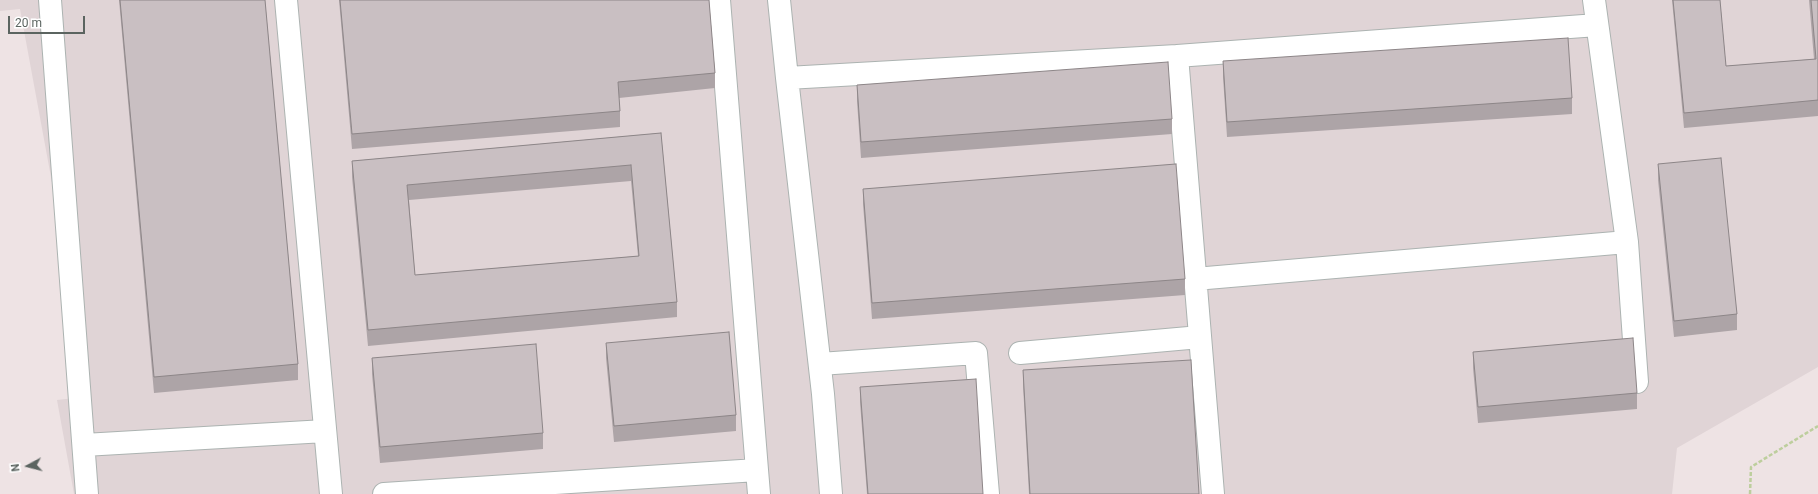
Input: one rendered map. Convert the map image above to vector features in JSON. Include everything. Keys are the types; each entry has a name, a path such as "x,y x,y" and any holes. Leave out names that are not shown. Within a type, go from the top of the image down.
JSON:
{"lane":[{"path":"50,0 87,494"},
{"path":"286,0 330,494"},
{"path":"719,0 759,494"},
{"path":"779,0 820,364 831,494"},
{"path":"1594,0 1627,242 1637,382"},
{"path":"787,78 1177,56 1597,25"},
{"path":"1177,56 1213,494"},
{"path":"1195,279 1627,242"},
{"path":"1020,353 1200,337"},
{"path":"820,364 976,352 988,494"},
{"path":"84,445 325,431"},
{"path":"384,494 757,470"}],"path":[{"path":"1750,494 1751,467 1818,426"}],"shaded area":[{"path":"0,0 1818,0 1818,367 1677,448 1672,494 74,494 57,400 75,398 55,199 20,9 0,11"}],"building":[{"path":"120,0 265,0 298,364 154,377"},
{"path":"340,0 709,0 715,73 618,82 620,111 352,134"},
{"path":"1673,0 1720,0 1726,66 1816,59 1811,0 1818,0 1818,100 1684,113"},
{"path":"1568,38 1572,98 1227,122 1223,61"},
{"path":"1168,62 1172,119 861,142 857,85"},
{"path":"661,133 677,302 368,330 352,161","holes":["631,165 639,256 415,275 407,185"]},
{"path":"1721,158 1737,314 1674,321 1658,164"},
{"path":"1176,164 1185,279 872,303 863,189"},
{"path":"729,332 736,415 614,426 606,343"},
{"path":"1633,338 1637,393 1478,407 1473,352"},
{"path":"536,344 543,433 380,447 372,358"},
{"path":"1191,360 1199,494 1030,494 1023,370"},
{"path":"976,379 983,494 868,494 860,387"}]}
